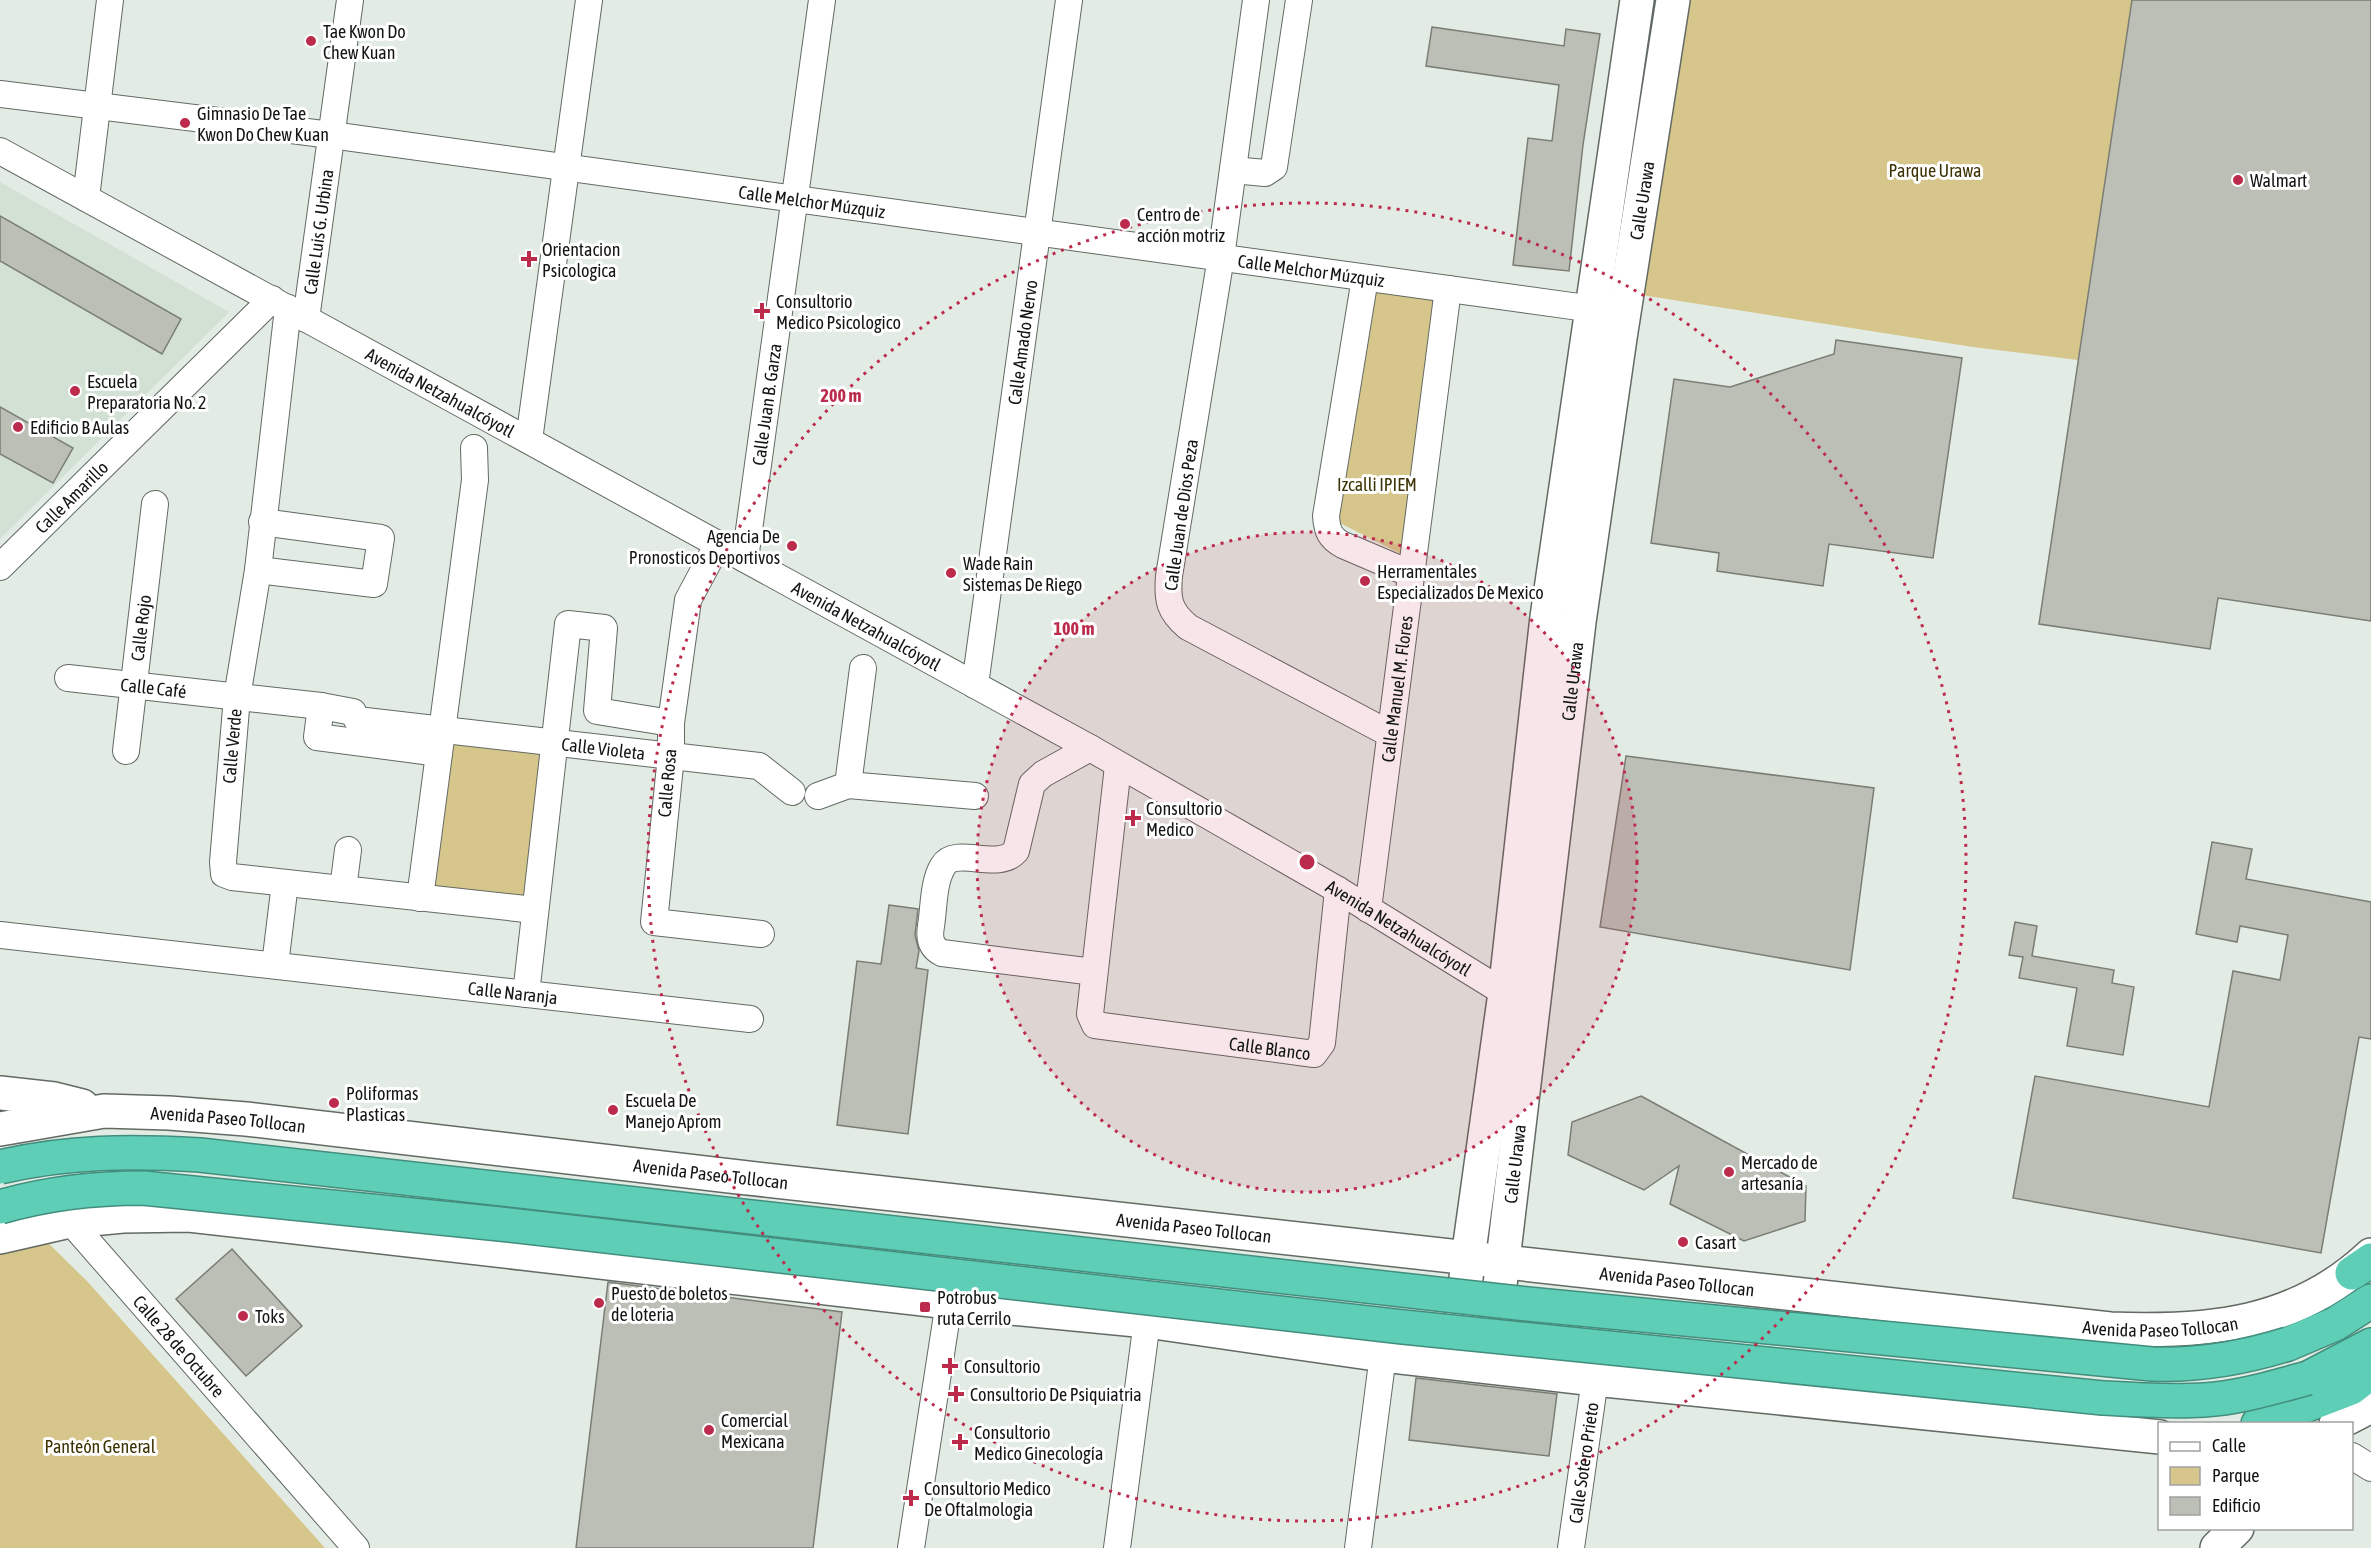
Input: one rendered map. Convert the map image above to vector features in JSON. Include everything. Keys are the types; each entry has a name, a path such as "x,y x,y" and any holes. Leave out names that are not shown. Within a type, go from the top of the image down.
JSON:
{"highway":[{"name":"Avenida Paseo Tollocan","path":"0,1167 46,1156 108,1152 200,1155 1518,1303 2152,1364 2179,1365 2233,1359 2288,1344 2336,1324 2371,1300"},
{"path":"0,1207 38,1196 89,1188 143,1188 500,1224 1403,1327 2103,1398 2153,1401 2206,1400 2258,1392 2308,1378 2371,1345"},
{"path":"2263,1422 2351,1388 2371,1373"}],"main road":[{"name":"Calle Urawa","path":"1458,1363 1468,1258 1505,993 1545,628 1637,0"},
{"name":"Calle Urawa","path":"1490,1367 1577,643 1623,314 1673,0"},
{"path":"0,1093 54,1099 104,1111"},
{"name":"Avenida Paseo Tollocan","path":"0,1129 104,1111 246,1119 1502,1263 1604,1271 2082,1327 2169,1330 2226,1325 2271,1315 2304,1302 2365,1263"},
{"path":"246,1119 233,1128 224,1143 222,1168 228,1190 236,1203 259,1222"},
{"name":"Calle 28 de Octubre","path":"0,1148 70,1221"},
{"path":"0,1237 70,1221 123,1216 189,1215 949,1302 1147,1321 1336,1346 1383,1355 1595,1379 2158,1437"},
{"path":"1336,1346 1360,1329 1374,1304 1376,1289 1372,1262 1366,1249 1347,1244"},
{"path":"1595,1379 1584,1374 1567,1356 1557,1321 1562,1297 1573,1285 1604,1271"},
{"path":"1794,1401 1821,1388 1840,1364 1846,1335 1838,1306 1830,1298"},
{"path":"2340,1422 2371,1406"},
{"path":"2217,1548 2235,1530"}],"street":[{"path":"86,198 110,0"},
{"name":"Calle Luis G. Urbina","path":"289,309 330,135 350,0"},
{"path":"529,440 589,0"},
{"name":"Calle Juan B. Garza","path":"745,559 822,0"},
{"name":"Calle Amado Nervo","path":"975,685 1069,0"},
{"name":"Calle Juan de Dios Peza","path":"1256,0 1221,257 1169,576 1169,604 1175,616 1188,627 1390,734"},
{"path":"1233,171 1265,173 1274,167 1299,0"},
{"name":"Calle Melchor Múzquiz","path":"0,94 98,104 330,135 1623,314"},
{"name":"Avenida Netzahualcóyotl","path":"0,151 1090,748 1338,890 1505,993"},
{"path":"1365,278 1326,516 1327,531 1333,540 1411,574"},
{"name":"Calle Manuel M. Flores","path":"1368,909 1449,289"},
{"name":"Calle Verde","path":"289,309 258,570 237,697 223,862 224,873 232,877 535,910"},
{"name":"Calle Amarillo","path":"0,567 289,309"},
{"path":"420,898 475,480 474,448"},
{"name":"Calle Rojo","path":"126,751 155,504"},
{"path":"258,570 374,584 381,538 262,522"},
{"name":"Calle Rosa","path":"718,544 688,600 671,723 671,756 654,922 761,934"},
{"path":"526,994 568,624 604,628 597,711 671,723"},
{"path":"848,785 863,668"},
{"name":"Calle Café","path":"68,678 237,697"},
{"name":"Calle Violeta","path":"237,697 321,706 353,712 357,720 441,741 553,744 759,766 792,792"},
{"path":"1090,748 1043,774 1032,784 1019,842 1011,857 1000,860 959,858 948,860 942,867 930,931 934,949 942,953 1095,972 1118,766"},
{"path":"818,796 848,785 975,796"},
{"path":"343,889 348,850"},
{"path":"275,965 285,883"},
{"name":"Calle Blanco","path":"1095,972 1090,1014 1095,1025 1314,1054 1322,1043 1338,890"},
{"name":"Calle Naranja","path":"0,935 750,1018"},
{"name":"Calle 28 de Octubre","path":"70,1221 356,1548"},
{"path":"910,1548 949,1302"},
{"path":"1117,1548 1147,1321"},
{"path":"1358,1548 1383,1355"},
{"name":"Calle Sotero Prieto","path":"1571,1548 1595,1379"},
{"path":"2353,1457 2371,1468"}],"shaded area":[{"name":"Escuela Preparatoria No. 2","path":"0,182 229,312 0,539"}],"green space":[{"name":"Parque Urawa","path":"1677,0 2132,0 2078,360 1973,347 1635,294"},
{"name":"Izcalli IPIEM","path":"1365,278 1448,289 1413,560 1326,516"},
{"path":"452,740 543,751 525,899 433,887"},
{"name":"Panteón General","path":"40,1235 87,1281 325,1548 0,1548 0,1247"}],"building":[{"name":"Walmart","path":"2132,0 2371,0 2371,621 2218,598 2210,649 2039,624"},
{"path":"1432,27 1564,46 1566,29 1600,34 1583,145 1569,271 1513,265 1528,138 1552,141 1559,85 1426,66"},
{"path":"0,216 181,319 162,354 0,261"},
{"path":"1836,340 1962,358 1933,558 1829,544 1823,586 1717,571 1719,553 1651,543 1674,379 1730,387 1834,354"},
{"name":"Edificio B Aulas","path":"0,407 73,448 53,483 0,454"},
{"path":"1626,756 1874,788 1850,970 1600,927"},
{"path":"2212,842 2252,849 2246,879 2371,902 2371,1039 2359,1037 2321,1253 2013,1198 2035,1076 2209,1107 2233,971 2280,980 2288,935 2240,926 2237,942 2196,934"},
{"path":"889,905 918,909 915,935 919,951 916,968 928,970 908,1134 837,1125 857,961 881,964"},
{"path":"2015,922 2037,926 2032,956 2114,970 2112,983 2134,987 2123,1055 2067,1046 2077,988 2019,978 2023,957 2009,955"},
{"name":"Mercado de artesanía","path":"1641,1096 1806,1186 1805,1221 1744,1241 1670,1204 1679,1166 1644,1190 1568,1155 1572,1122"},
{"path":"232,1249 302,1326 246,1376 176,1299"},
{"name":"Comercial Mexicana","path":"608,1282 842,1312 813,1548 576,1548"},
{"path":"1416,1378 1557,1394 1549,1456 1409,1440"}],"place":[{"name":"Tae Kwon Do Chew Kuan","path":"311,41"},
{"name":"Gimnasio De Tae Kwon Do Chew Kuan","path":"185,123"},
{"name":"Walmart","path":"2238,180"},
{"name":"Centro de acción motriz","path":"1125,224"},
{"name":"Orientacion Psicologica","path":"529,259"},
{"name":"Consultorio Medico Psicologico","path":"762,311"},
{"name":"Escuela Preparatoria No. 2","path":"75,391"},
{"name":"Edificio B Aulas","path":"18,427"},
{"name":"Agencia De Pronosticos Deportivos","path":"792,546"},
{"name":"Wade Rain Sistemas De Riego","path":"951,573"},
{"name":"Herramentales Especializados De Mexico","path":"1365,581"},
{"name":"Consultorio Medico","path":"1133,818"},
{"name":"Poliformas Plasticas","path":"334,1103"},
{"name":"Escuela De Manejo Aprom","path":"613,1110"},
{"name":"Mercado de artesanía","path":"1729,1172"},
{"name":"Casart","path":"1683,1242"},
{"name":"Puesto de boletos de loteria","path":"599,1303"},
{"name":"Potrobus ruta Cerrilo","path":"925,1307"},
{"name":"Toks","path":"243,1316"},
{"name":"Consultorio","path":"950,1366"},
{"name":"Consultorio De Psiquiatria","path":"956,1394"},
{"name":"Comercial Mexicana","path":"709,1430"},
{"name":"Consultorio Medico Ginecología","path":"960,1442"},
{"name":"Consultorio Medico De Oftalmologia","path":"911,1498"}]}
